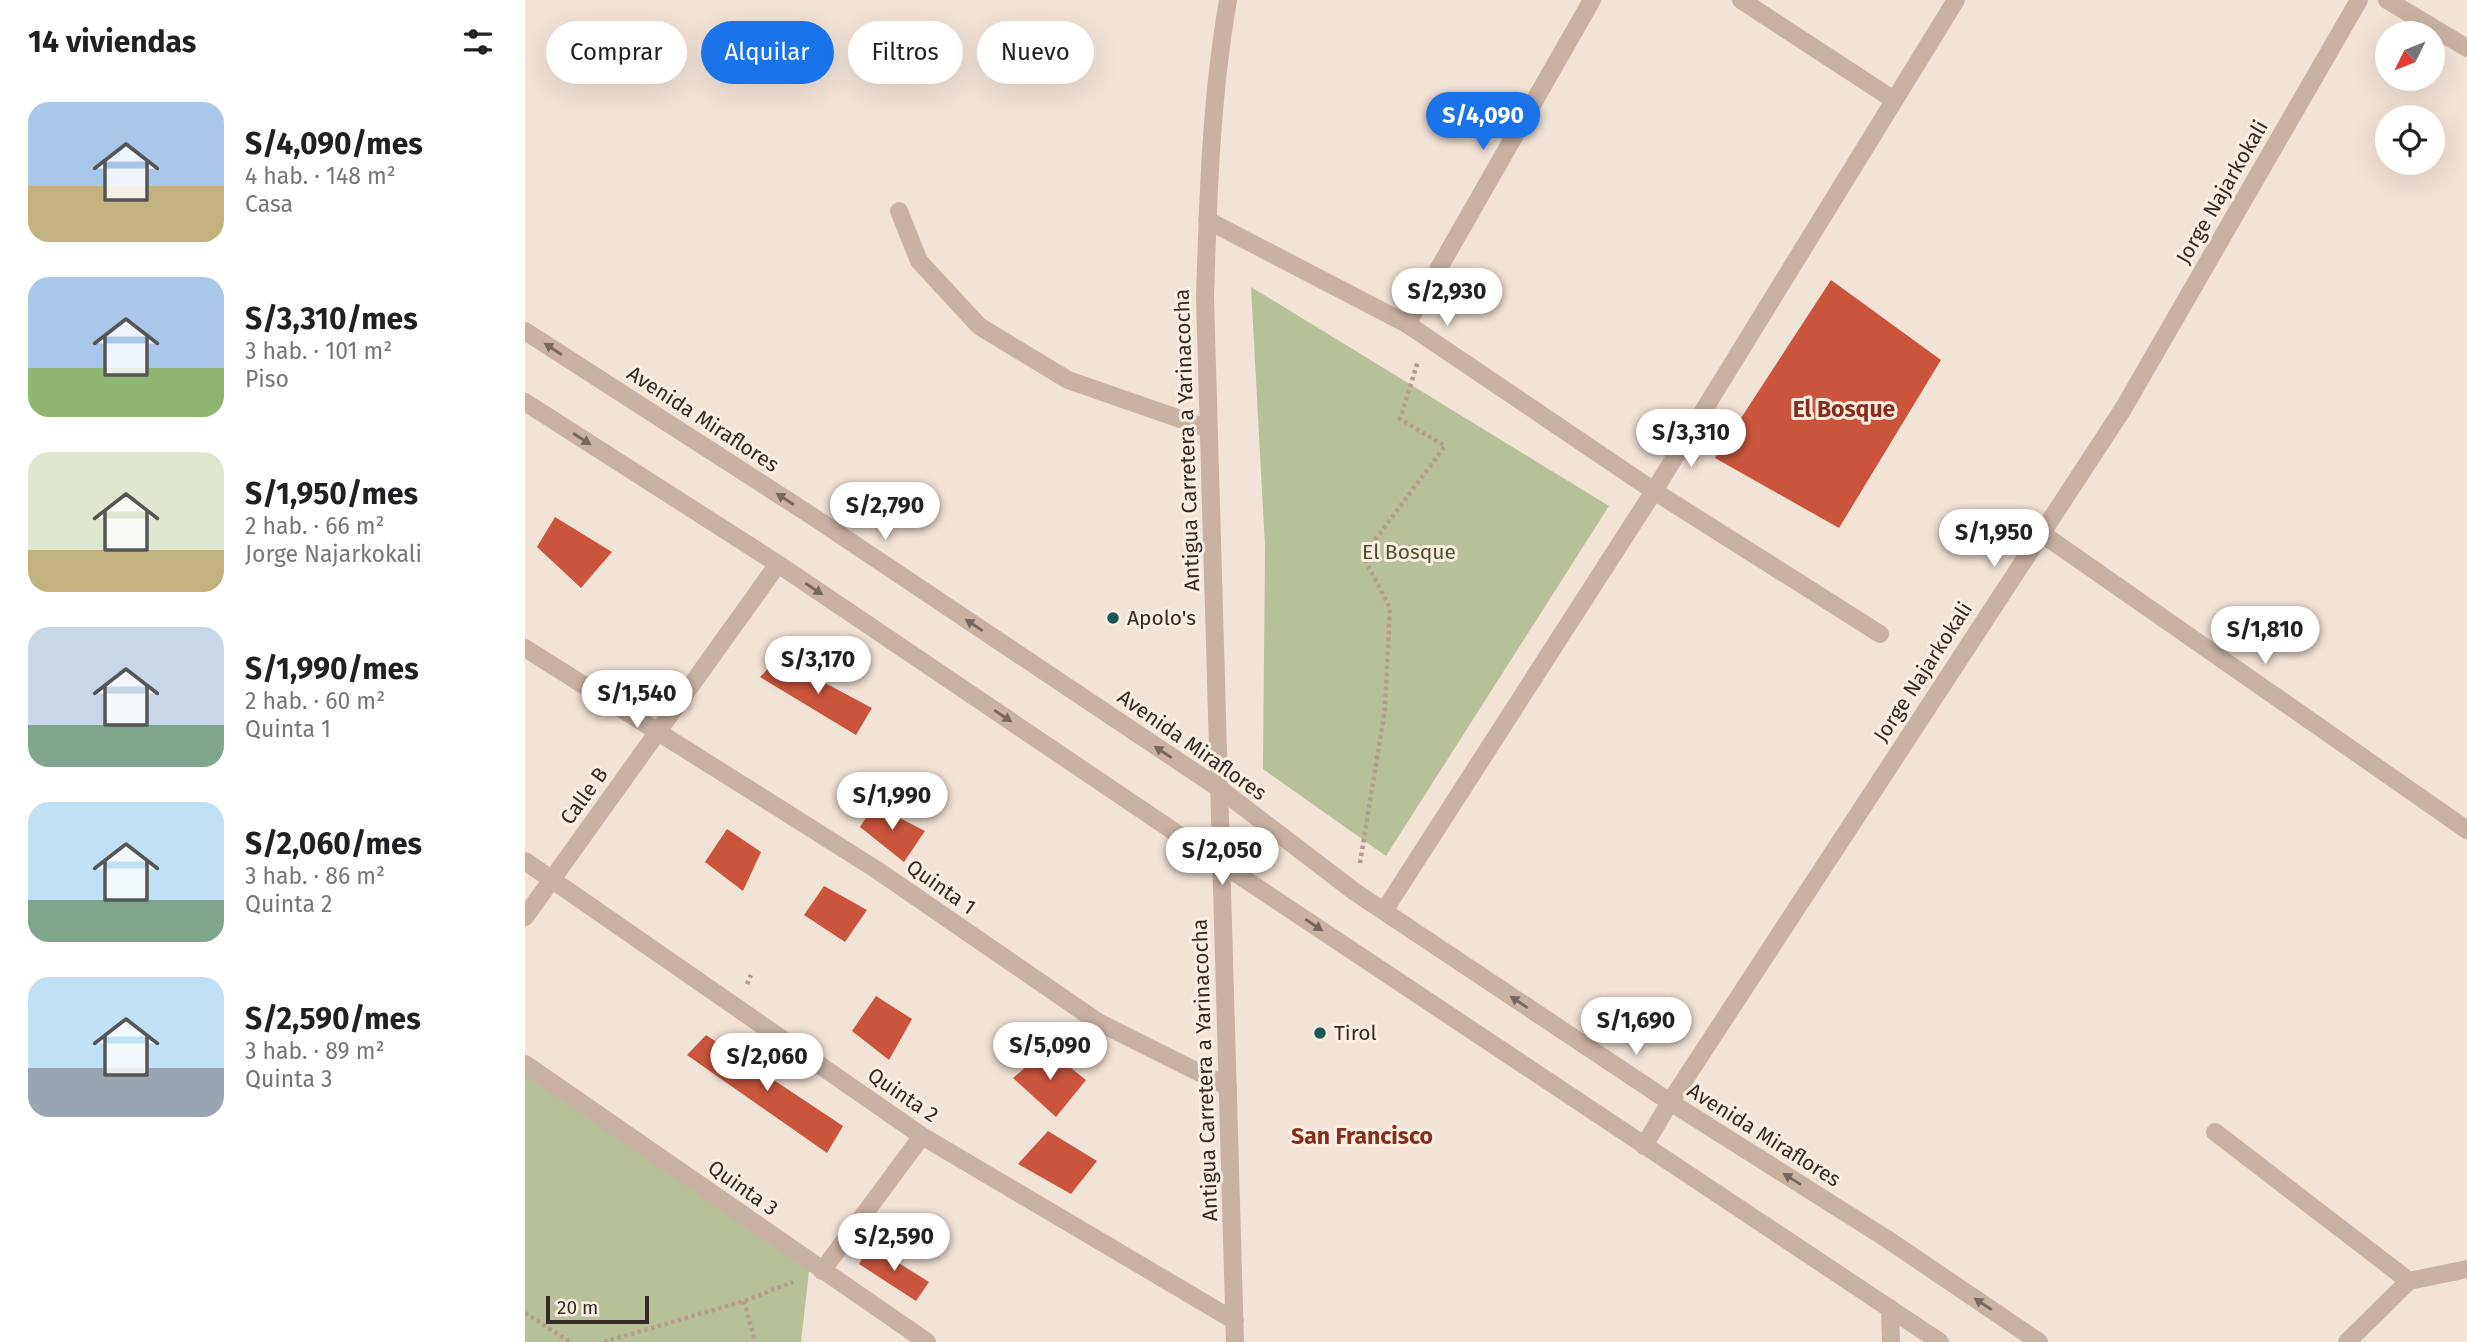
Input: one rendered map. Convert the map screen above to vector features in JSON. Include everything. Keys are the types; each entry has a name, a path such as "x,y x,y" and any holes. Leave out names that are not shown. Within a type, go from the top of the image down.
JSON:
{"street":[{"name":"Antigua Carretera a Yarinacocha","path":"1228,0 1209,157 1205,297 1235,1342"},
{"path":"1407,324 1592,0"},
{"path":"1741,0 1894,100"},
{"path":"1384,911 1654,491 1956,0"},
{"name":"Jorge Najarkokali","path":"1644,1146 1670,1102 2123,409 2359,0"},
{"path":"2387,0 2467,48"},
{"path":"899,211 919,261 979,326 1068,380 1209,429"},
{"path":"1207,220 1407,324 1654,491 1880,634"},
{"name":"Avenida Miraflores","path":"525,331 812,516 1220,789 1384,911 1670,1102 1887,1239 2039,1342"},
{"path":"525,402 778,565 1940,1342"},
{"path":"2041,533 2467,830"},
{"name":"Calle B","path":"525,917 778,565"},
{"name":"Quinta 1","path":"525,648 877,870 1098,1022 1228,1087"},
{"name":"Quinta 2","path":"525,861 922,1136 1235,1321"},
{"name":"Quinta 3","path":"529,1067 927,1342"},
{"path":"2215,1132 2409,1281"},
{"path":"822,1271 922,1136"},
{"path":"2347,1342 2409,1281 2467,1269"},
{"path":"1890,1308 1891,1342"}],"path":[{"path":"1356,892 1385,709 1389,608 1363,556 1445,446 1400,419 1425,336"},
{"path":"604,1342 744,1301 822,1271"},
{"path":"744,1301 755,1342"},
{"path":"525,1313 570,1342"}],"green space":[{"name":"El Bosque","path":"1251,287 1609,506 1386,856 1263,769 1265,546"},
{"path":"525,1056 810,1263 801,1342 525,1342"}],"building":[{"path":"1831,280 1941,360 1839,528 1715,458"},
{"path":"555,517 612,552 581,588 537,547"},
{"path":"778,658 872,708 856,735 760,677"},
{"path":"874,805 925,831 904,862 860,827"},
{"path":"727,829 761,852 743,891 705,862"},
{"path":"824,886 867,910 845,942 804,915"},
{"path":"876,996 912,1019 889,1060 852,1031"},
{"path":"706,1035 843,1126 827,1153 687,1055"},
{"path":"1047,1049 1086,1080 1056,1117 1013,1078"},
{"path":"1048,1131 1097,1161 1071,1194 1018,1164"},
{"path":"870,1245 929,1282 916,1301 859,1264"}],"place":[{"name":"Apolo's","path":"1113,618"},
{"name":"Tirol","path":"1320,1033"}],"district":[{"name":"El Bosque","path":"1844,409"},
{"name":"San Francisco","path":"1362,1136"}]}
